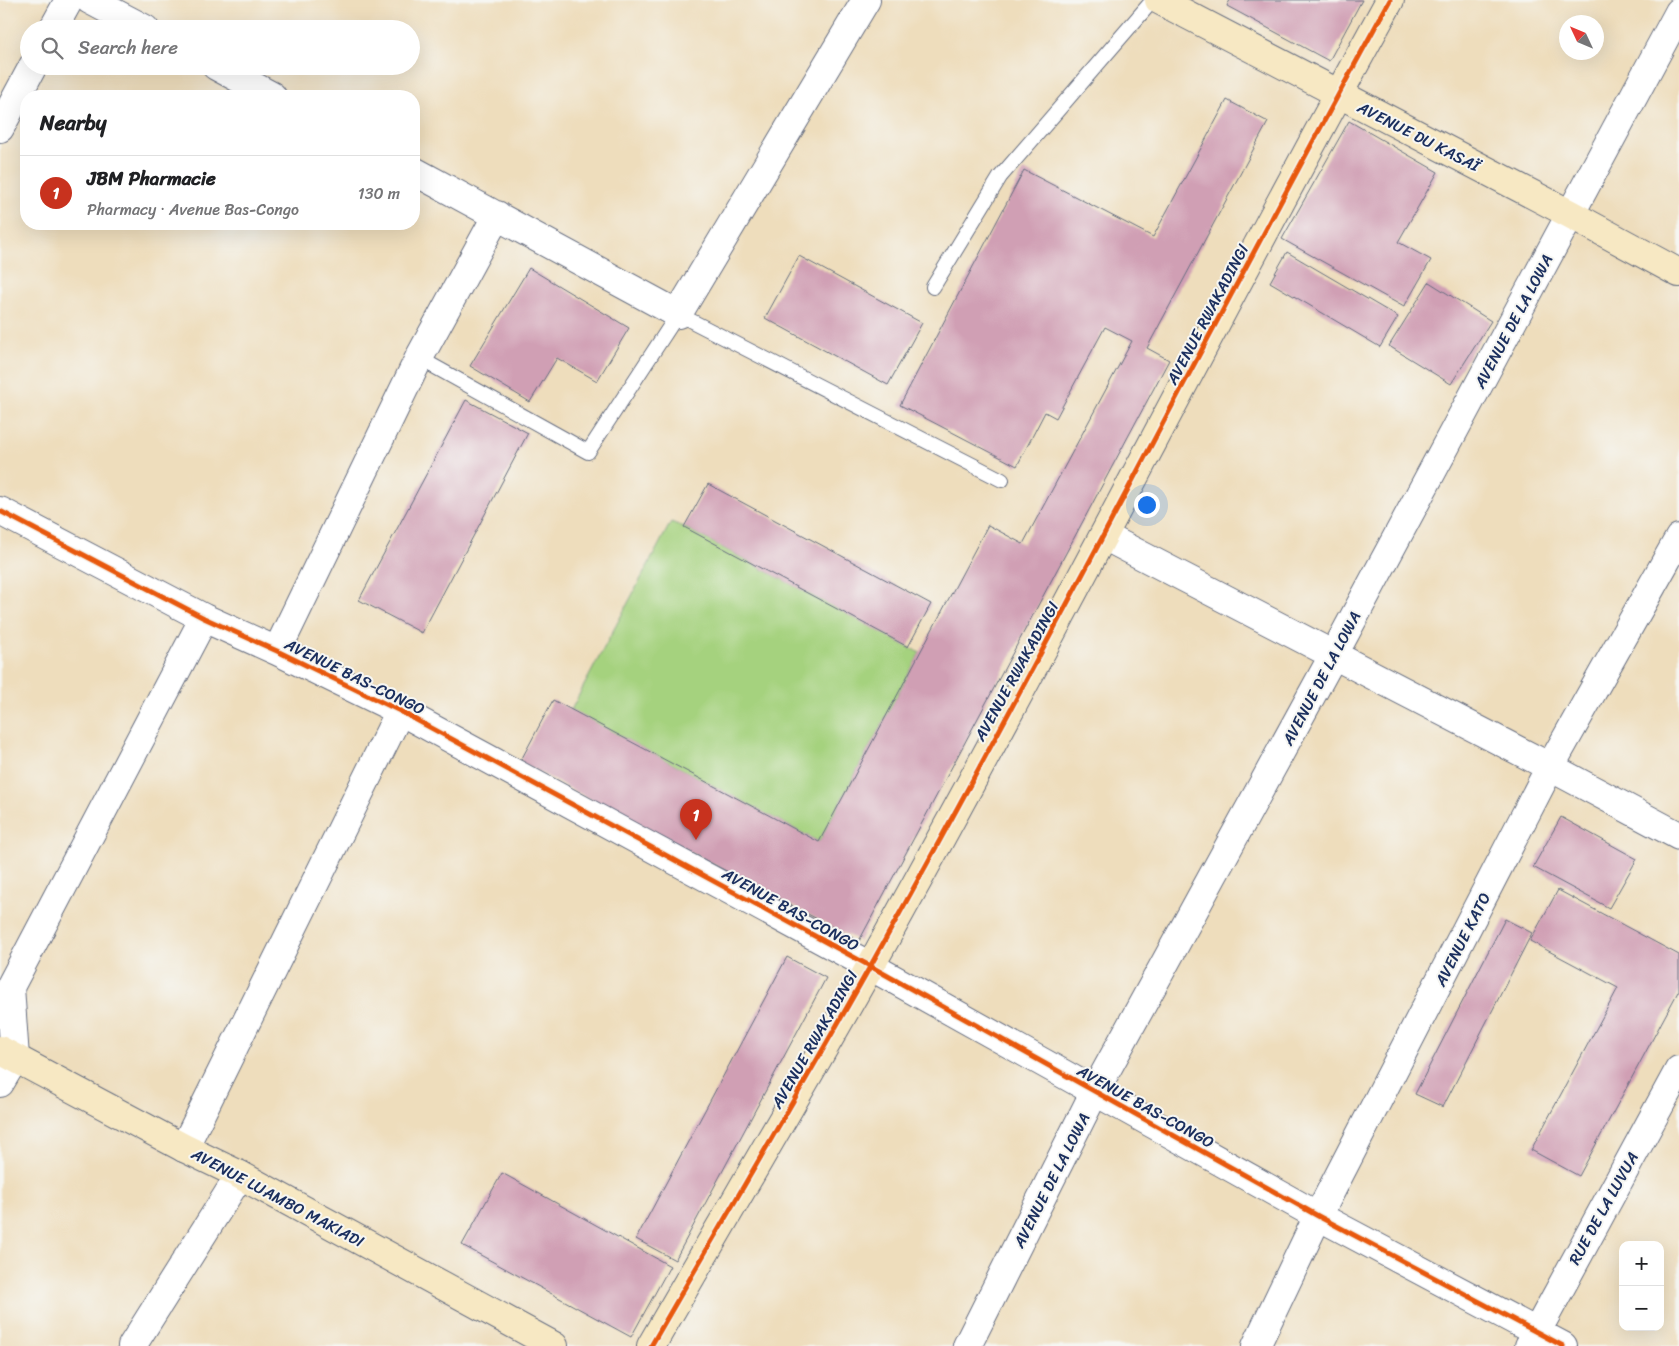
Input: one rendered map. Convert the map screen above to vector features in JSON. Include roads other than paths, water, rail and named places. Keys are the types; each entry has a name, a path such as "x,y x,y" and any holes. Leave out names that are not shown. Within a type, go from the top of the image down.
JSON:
{"street":[{"path":"58,20 69,0"},
{"path":"90,0 128,20"},
{"path":"420,174 678,314 866,0"},
{"name":"AVENUE DU KASAÏ","path":"1159,0 1570,214 1679,273"},
{"name":"AVENUE RWAKADINGI","path":"651,1346 870,966 1104,536 1338,94 1390,0"},
{"name":"AVENUE DE LA LOWA","path":"967,1346 1095,1092 1333,656 1679,12"},
{"path":"20,90 28,75"},
{"path":"233,75 261,90"},
{"path":"0,128 20,90"},
{"path":"277,651 419,358 497,215"},
{"name":"AVENUE BAS-CONGO","path":"0,510 204,618 400,711 870,966 1318,1216 1532,1339 1563,1346"},
{"path":"1104,536 1550,767 1679,836"},
{"name":"AVENUE KATO","path":"1256,1346 1318,1216 1550,767 1679,538"},
{"path":"0,1083 8,1054 10,987 204,618"},
{"path":"184,1148 400,711"},
{"name":"AVENUE LUAMBO MAKIADI","path":"8,1054 240,1176 554,1346"},
{"name":"RUE DE LA LUVUA","path":"1532,1339 1679,1070"},
{"path":"132,1346 240,1176"}],"lane":[{"path":"933,287 1000,176 1153,0"},
{"path":"419,358 588,452 678,314 1002,480"}],"place":[{"name":"JBM Pharmacie","path":"696,840"}]}
